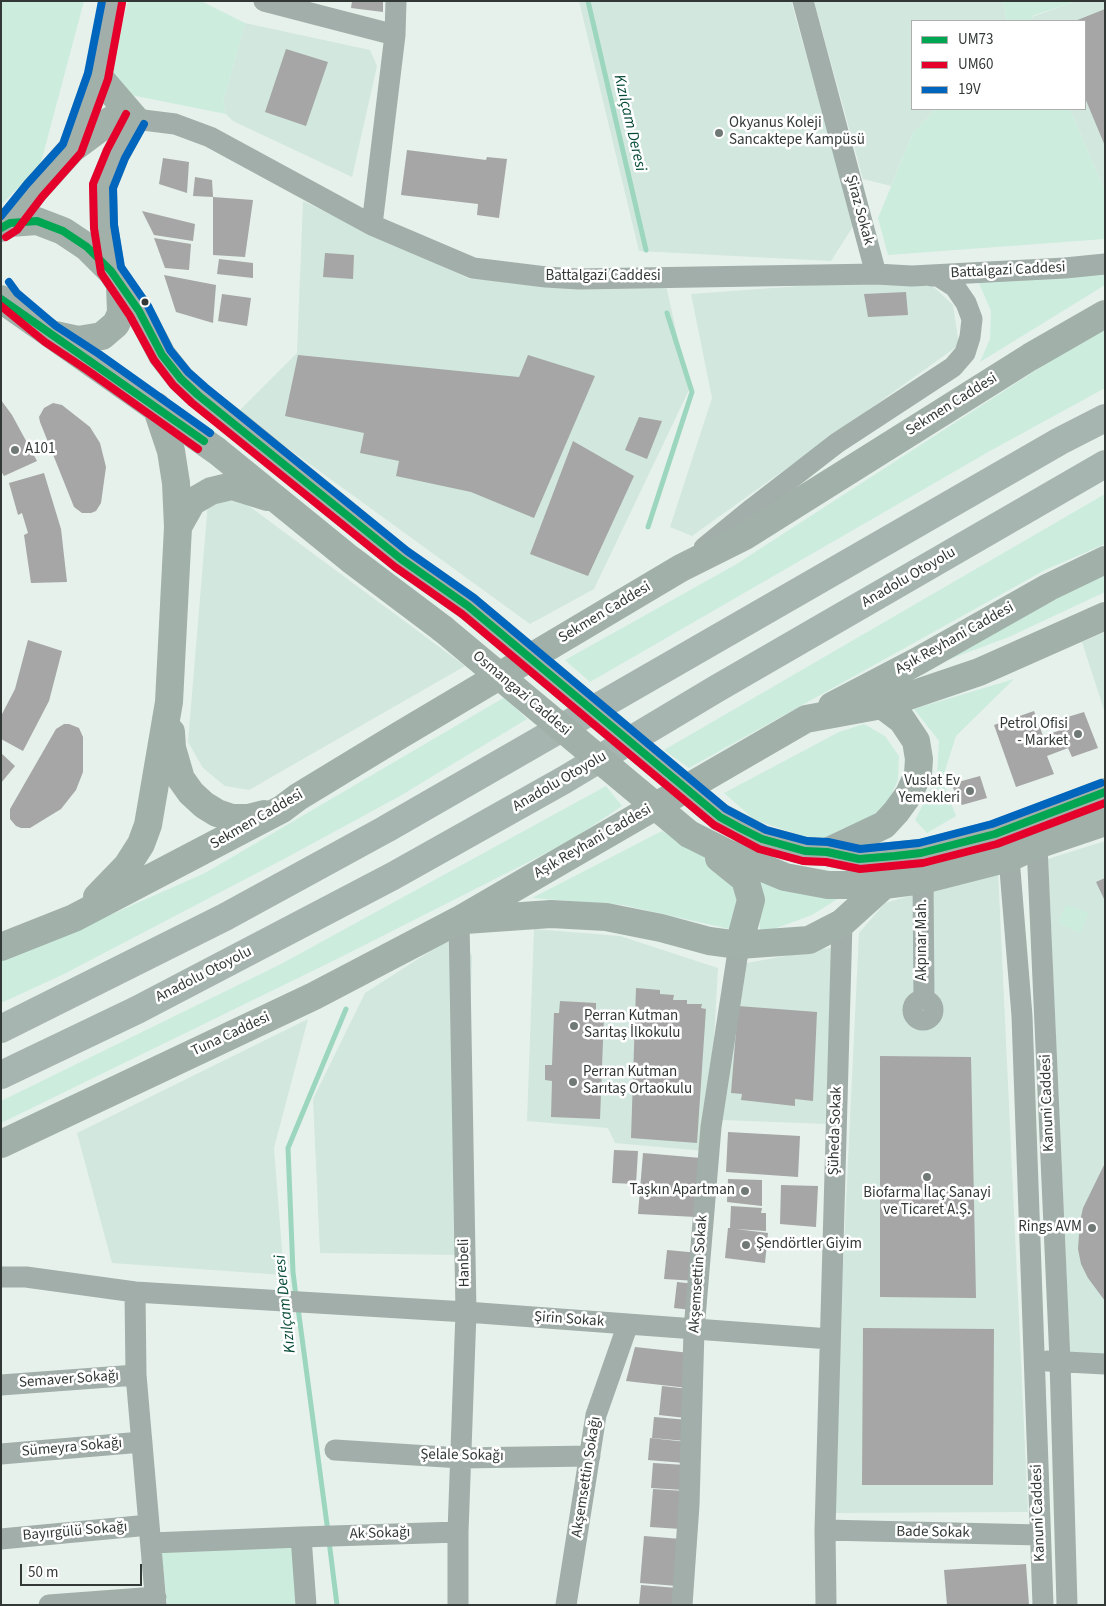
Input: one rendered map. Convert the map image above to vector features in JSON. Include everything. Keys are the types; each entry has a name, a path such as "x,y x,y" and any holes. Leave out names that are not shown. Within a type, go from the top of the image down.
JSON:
{"highway":[{"path":"1,1029 224,917 386,829 1060,441 1105,418"},
{"name":"Anadolu Otoyolu","path":"1,1075 137,1010 393,876 564,780 716,689 1105,464"}],"main road":[{"path":"72,149 98,76 135,119"},
{"path":"6,225 72,149 111,120 135,119"},
{"path":"1,288 8,300 40,326 78,340 102,336 116,324 121,313 116,278 104,226 103,186 116,154 135,119"},
{"path":"6,225 37,222 63,231 87,247 116,278 138,311 162,355 181,379 198,395 401,559 468,606 720,816 762,839 805,851 827,852 859,859 920,853 995,834 1105,792"},
{"name":"Osmangazi Caddesi","path":"1,299 156,406 217,451 355,563 443,628 689,834 727,853 785,877 828,885 884,885 923,880 1009,858 1037,845 1105,822"},
{"name":"Sekmen Caddesi","path":"74,918 282,809 298,797 400,735 681,568 745,536 1021,362 1105,314"},
{"path":"156,406 172,451 176,484 178,527 169,702 172,748 175,762 181,780 191,793 204,805 217,813 232,818 248,818 282,809"},
{"path":"178,527 192,502 211,492 232,486 279,501"},
{"name":"Aşık Reyhani Caddesi","path":"458,920 806,719 918,660 1049,587 1105,560"},
{"name":"Aşık Reyhani Caddesi","path":"806,719 882,705 979,672 1105,616"},
{"path":"1,947 74,918 106,889 127,866 141,844 148,824 169,702"},
{"path":"827,852 884,825 909,794 918,774 919,759 916,741 902,720 882,705"},
{"path":"1016,825 1037,845"},
{"path":"1009,858 1016,825"},
{"path":"689,834 745,879 751,900 739,945"},
{"path":"458,920 551,914 606,917 661,928 710,941 739,945 809,940 842,923 884,885"},
{"name":"Tuna Caddesi","path":"1,1144 314,996 458,920"}],"street":[{"path":"98,76 112,1"},
{"path":"264,1 395,35"},
{"path":"372,225 395,35 396,1"},
{"name":"Şiraz Sokak","path":"803,1 876,274"},
{"name":"Battalgazi Caddesi","path":"135,119 175,124 210,137 372,225 473,268 579,279 876,274 912,276 1065,268 1105,264"},
{"path":"681,568 753,508 836,443 952,367 965,353 970,337 972,319 966,303 956,287 938,276 912,276"},
{"name":"Kanuni Caddesi","path":"1037,845 1060,1362 1067,1605"},
{"name":"Kanuni Caddesi","path":"1009,858 1022,1016 1043,1605"},
{"name":"Akpınar Mah.","path":"923,880 924,999"},
{"name":"Hanbeli","path":"458,920 466,1312 458,1532 458,1605"},
{"name":"Şüheda Sokak","path":"826,1605 825,1530 842,923"},
{"name":"Akşemsettin Sokak","path":"682,1605 689,1505 694,1330 711,1127 739,945"},
{"name":"Şirin Sokak","path":"1,1277 26,1277 135,1292 466,1312 830,1339"},
{"path":"49,1605 156,1601 136,1375 135,1292"},
{"name":"Akşemsettin Sokağı","path":"566,1605 596,1415 628,1324"},
{"path":"1034,1361 1105,1364"},
{"name":"Semaver Sokağı","path":"1,1385 136,1375"},
{"name":"Sümeyra Sokağı","path":"1,1454 142,1442"},
{"name":"Şelale Sokağı","path":"335,1450 461,1458 590,1456"},
{"name":"Bade Sokak","path":"825,1530 1040,1535"},
{"name":"Ak Sokağı","path":"309,1536 458,1532"},
{"name":"Bayırgülü Sokağı","path":"1,1539 150,1534 309,1536"},
{"path":"306,1605 309,1536"}],"shaded area":[{"path":"1,1 84,1 40,166 1,205"},
{"path":"128,1 201,1 245,23 223,102 226,114 131,95 110,70"},
{"name":"Okyanus Koleji Sancaktepe Kampüsü","path":"579,1 791,1 854,225 831,261 639,251"},
{"path":"814,1 1003,1 1007,20 911,20 911,110 935,110 913,133 891,186 863,179"},
{"path":"1003,1 1076,1 1032,16 1034,20 1007,20"},
{"path":"1076,1 1105,1 1105,192 1070,110 1086,110 1086,20 1034,20 1032,17"},
{"path":"245,23 370,50 377,66 352,177 233,121 226,114 223,102"},
{"path":"935,110 1070,110 1105,192 1105,239 888,255 878,218 913,133"},
{"path":"303,201 470,279 666,285 689,390 594,589 530,624 238,412 297,353"},
{"path":"1105,274 1105,285 980,362 990,339 991,311 978,281"},
{"path":"923,277 953,305 959,345 692,536 670,527 712,398 691,294"},
{"path":"1105,327 1105,388 990,451 590,682 565,660 735,565"},
{"path":"230,492 465,666 249,790 225,786 203,768 188,742 208,502"},
{"path":"1105,494 1105,544 1045,570 689,768 664,750"},
{"path":"1105,573 1105,592 1009,637 923,669"},
{"path":"1105,632 1105,713 1082,642"},
{"path":"1014,679 956,736 942,780 956,816 927,833 915,820 937,777 939,741 914,709"},
{"path":"505,697 527,719 400,796 282,860 62,975 1,1003 1,960 92,923 205,873"},
{"path":"864,724 885,736 899,756 898,780 887,804 865,825 838,838 805,837 755,820 724,793 839,732"},
{"path":"606,786 622,806 570,841 337,959 1,1123 1,1101 281,964"},
{"path":"662,831 733,871 745,897 734,930 623,905 532,898"},
{"path":"1105,841 1105,1355 1070,1354 1048,859"},
{"path":"998,871 1028,1512 831,1513 859,933 885,903"},
{"path":"759,881 839,898 812,915 760,934"},
{"path":"1066,905 1089,913 1080,933 1058,922"},
{"path":"534,929 620,936 718,968 709,1127 705,1151 615,1143 608,1128 527,1121"},
{"path":"460,932 472,956 463,1255 320,1253 313,1099 365,993"},
{"path":"835,947 826,1124 722,1120 730,966"},
{"path":"308,1019 274,1148 284,1275 112,1263 77,1133"},
{"path":"296,1542 300,1605 167,1605 161,1548"}],"building":[{"path":"352,1 383,1 383,12 351,8"},
{"path":"1105,9 1105,146 1086,100 1086,20 1078,20"},
{"path":"286,49 328,62 306,126 265,112"},
{"path":"407,150 486,160 487,157 507,159 499,218 477,215 478,204 401,195"},
{"path":"163,158 189,162 187,193 159,184"},
{"path":"195,177 212,180 213,197 193,196"},
{"path":"213,197 253,200 245,257 213,255"},
{"path":"142,211 195,224 193,241 154,235"},
{"path":"154,238 191,244 189,270 165,268"},
{"path":"325,253 354,255 353,279 323,277"},
{"path":"219,259 253,263 253,278 217,274"},
{"path":"164,275 216,285 213,323 176,312"},
{"path":"906,292 908,315 868,317 864,294"},
{"path":"222,294 251,298 247,326 218,321"},
{"path":"298,355 519,377 528,355 595,376 534,518 471,492 396,476 399,461 360,453 364,433 285,416"},
{"path":"1,400 12,415 37,461 4,476 1,471"},
{"path":"53,403 62,405 90,427 100,443 106,467 101,503 96,511 91,513 82,513 74,507 40,422 39,417 44,408"},
{"path":"639,417 662,421 647,459 625,450"},
{"path":"573,441 634,476 588,576 530,554"},
{"path":"44,473 61,529 67,582 31,583 24,535 28,533 22,513 18,515 9,483"},
{"path":"28,640 62,651 49,701 23,751 1,739 1,716 15,689"},
{"path":"1034,711 1043,736 1061,730 1058,720 1084,712 1098,748 1072,757 1068,748 1047,756 1054,774 1016,787 994,725"},
{"path":"64,724 79,728 83,737 83,772 76,790 61,809 30,828 16,826 10,819 10,809 56,729"},
{"path":"1,753 15,766 1,783"},
{"name":"Vuslat Ev Yemekleri","path":"980,776 987,798 962,805 951,784"},
{"path":"1105,878 1105,901 1096,882"},
{"path":"636,988 660,990 660,994 674,995 673,1000 687,1000 687,1004 702,1004 701,1008 706,1009 697,1143 631,1138"},
{"path":"560,1001 596,1003 596,1015 604,1015 600,1119 551,1117 552,1081 545,1080 545,1065 552,1065 554,1013 559,1013"},
{"path":"738,1006 817,1012 813,1101 795,1099 795,1106 741,1100 742,1094 731,1093"},
{"name":"Biofarma İlaç Sanayi ve Ticaret A.Ş.","path":"880,1056 971,1057 976,1298 880,1297"},
{"path":"728,1132 800,1136 798,1177 726,1172"},
{"path":"614,1150 638,1151 636,1184 612,1183"},
{"path":"643,1153 701,1158 696,1217 638,1214"},
{"name":"Rings AVM","path":"1105,1163 1105,1301 1088,1278 1081,1264 1078,1249 1083,1208"},
{"name":"Taşkın Apartman","path":"728,1179 762,1180 762,1206 727,1202"},
{"path":"781,1185 818,1186 816,1227 780,1224"},
{"name":"Şendörtler Giyim","path":"731,1206 762,1208 761,1213 766,1213 766,1231 736,1229 768,1233 765,1263 725,1258 728,1228 730,1228"},
{"path":"667,1250 699,1253 697,1281 664,1279"},
{"path":"677,1282 695,1284 692,1310 674,1308"},
{"path":"863,1328 994,1329 993,1485 862,1485"},
{"path":"635,1347 690,1353 688,1388 626,1381"},
{"path":"662,1386 689,1389 686,1418 659,1415"},
{"path":"654,1417 688,1420 685,1441 652,1438"},
{"path":"650,1438 687,1442 685,1463 648,1460"},
{"path":"653,1463 685,1465 683,1490 651,1488"},
{"path":"653,1489 684,1491 681,1529 650,1527"},
{"path":"644,1536 681,1539 677,1586 640,1583"},
{"path":"1026,1564 1029,1605 947,1605 944,1570"},
{"path":"641,1585 677,1588 675,1605 639,1605"}],"waterway":[{"name":"Kızılçam Deresi","path":"588,1 646,250"},
{"name":"Kızılçam Deresi","path":"648,527 692,392 667,313"},
{"name":"Kızılçam Deresi","path":"296,1297 293,1272 288,1148 346,1009"},
{"name":"Kızılçam Deresi","path":"298,1308 328,1532"},
{"name":"Kızılçam Deresi","path":"329,1541 337,1605"}],"transit line":[{"name":"19V","path":"1,216 63,144 88,73 102,1"},
{"name":"UM60","path":"6,237 17,230 42,197 81,153 108,79 122,3"},
{"name":"UM60","path":"126,114 107,150 93,184 94,228 101,273 130,316 154,360 173,385 192,403 395,567 462,614 714,825 759,849 803,861 826,862 860,869 923,863 997,844 1105,803"},
{"name":"19V","path":"144,124 125,158 113,188 114,225 121,267 148,306 170,350 188,372 407,551 474,598 726,809 766,830 807,841 828,842 860,849 919,843 992,824 1101,783"},
{"name":"UM73","path":"1,228 10,223 37,221 63,231 87,247 111,271 139,311 162,355 181,379 198,395 401,559 468,606 720,817 740,828 762,839 805,851 827,852 859,859 895,856 921,853 995,834 1105,792"},
{"name":"19V","path":"9,282 17,293 56,326 99,354 210,433"},
{"name":"UM73","path":"1,299 204,441"},
{"name":"UM60","path":"1,306 45,342 198,449"}],"place":[{"name":"Okyanus Koleji Sancaktepe Kampüsü","path":"719,133"},
{"name":"A101","path":"15,450"},
{"name":"Petrol Ofisi - Market","path":"1078,734"},
{"name":"Vuslat Ev Yemekleri","path":"970,791"},
{"name":"Perran Kutman Sarıtaş İlkokulu","path":"574,1026"},
{"name":"Perran Kutman Sarıtaş Ortaokulu","path":"573,1082"},
{"name":"Biofarma İlaç Sanayi ve Ticaret A.Ş.","path":"927,1177"},
{"name":"Taşkın Apartman","path":"745,1191"},
{"name":"Rings AVM","path":"1092,1228"},
{"name":"Şendörtler Giyim","path":"746,1245"}]}
